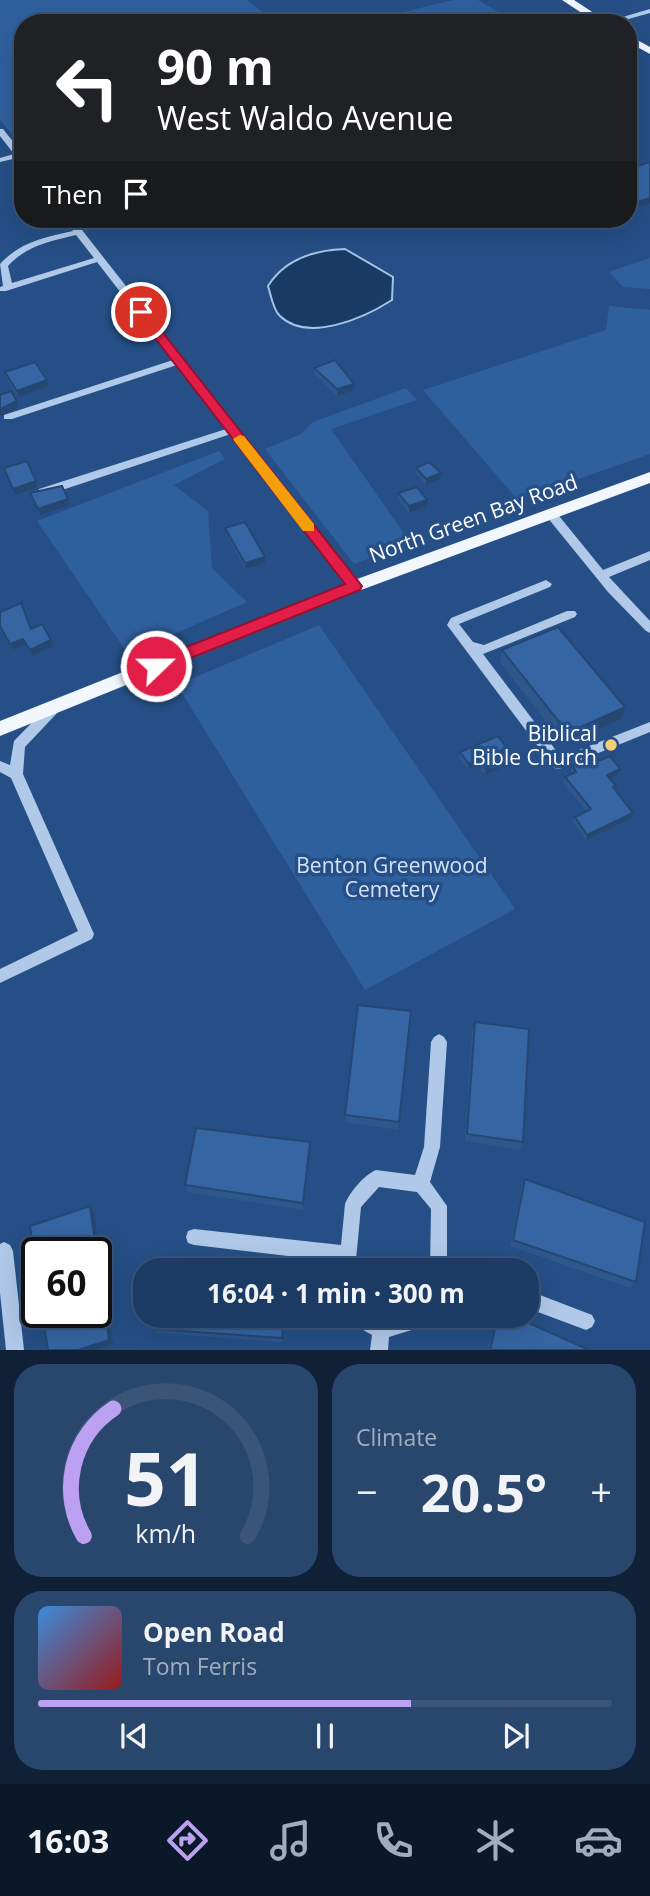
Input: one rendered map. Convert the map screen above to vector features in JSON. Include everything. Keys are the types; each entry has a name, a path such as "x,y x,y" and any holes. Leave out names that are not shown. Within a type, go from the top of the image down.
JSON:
{"main road":[{"path":"567,0 590,14"},
{"name":"North Green Bay Road","path":"0,729 355,586 650,477"}],"street":[{"path":"0,131 14,149"},
{"path":"76,228 355,586"},
{"path":"79,232 34,243 11,255 3,266 4,288 99,259"},
{"path":"8,417 179,361"},
{"path":"43,492 233,430"},
{"path":"551,514 650,628"},
{"path":"602,575 650,555"},
{"path":"547,583 455,621 453,625 559,764 650,727"},
{"path":"469,645 484,650 571,614"},
{"path":"0,976 87,934 16,774 19,746 57,705"},
{"path":"0,766 16,774"},
{"path":"421,1184 432,1146 439,1042"},
{"path":"348,1258 353,1204 376,1178 421,1184 439,1206 442,1258"},
{"path":"194,1237 323,1258"},
{"path":"4,1251 15,1350"},
{"path":"539,1303 586,1321"},
{"path":"377,1328 389,1328"},
{"path":"379,1350 381,1330"}],"green space":[{"path":"0,0 247,0 265,14 14,14 14,136 0,120"},
{"path":"453,0 478,0 502,14 395,14"},
{"path":"650,258 650,289 623,287 609,272"},
{"path":"609,306 650,310 650,454 518,500 423,390 606,330"},
{"path":"406,388 417,400 331,429 410,542 354,564 265,449 301,434 313,422"},
{"path":"219,451 225,459 174,485 208,511 212,568 247,602 128,654 37,521"},
{"name":"Benton Greenwood Cemetery","path":"319,625 515,909 365,990 177,685"}],"shaded area":[{"path":"345,249 393,277 392,300 352,320 320,328 292,324 280,316 268,286 275,277 292,263 312,254"}],"building":[{"path":"650,162 650,198 637,202 637,166"},
{"path":"335,360 354,384 337,389 314,368"},
{"path":"35,362 47,380 17,391 5,372"},
{"path":"11,391 17,401 0,409 0,395"},
{"path":"27,461 36,481 13,489 4,468"},
{"path":"429,462 441,473 426,479 416,468"},
{"path":"62,486 68,499 38,509 30,493"},
{"path":"417,487 427,500 409,506 398,493"},
{"path":"245,522 265,557 245,563 225,528"},
{"path":"21,603 31,629 42,624 51,640 30,650 23,639 10,644 0,626 0,612"},
{"path":"558,627 625,707 568,733 502,650"},
{"path":"498,736 507,748 493,754 501,764 486,769 479,760 469,764 460,752"},
{"path":"594,756 598,761 610,756 620,769 607,775 633,813 587,835 575,817 591,809 565,777 576,772 572,765"},
{"path":"358,1005 411,1011 399,1122 345,1115"},
{"path":"475,1022 529,1029 523,1142 467,1134"},
{"path":"196,1128 310,1142 303,1203 185,1185"},
{"path":"525,1179 645,1222 636,1282 513,1240"},
{"path":"90,1206 94,1237 32,1237 30,1226"},
{"path":"45,1328 107,1328 109,1340 78,1350 48,1350"},
{"path":"155,1328 283,1328 282,1338"},
{"path":"495,1328 539,1328 589,1350 490,1350"}],"slow traffic":[{"path":"240,439 309,527"}],"place":[{"name":"Biblical Bible Church","path":"611,745"}],"route":[{"path":"141,312 355,586 156,666"}]}
